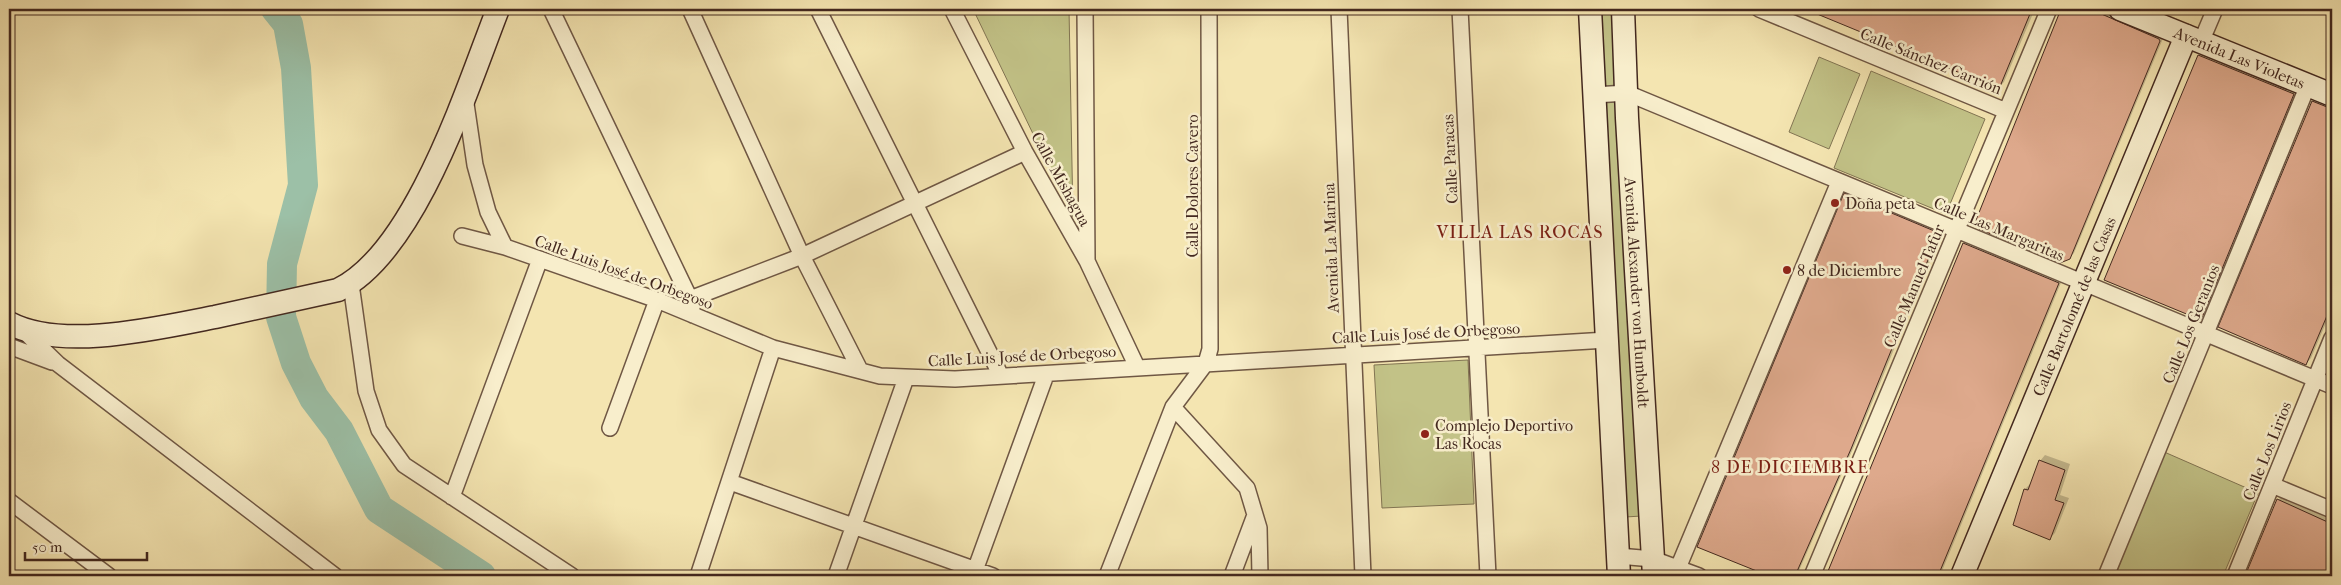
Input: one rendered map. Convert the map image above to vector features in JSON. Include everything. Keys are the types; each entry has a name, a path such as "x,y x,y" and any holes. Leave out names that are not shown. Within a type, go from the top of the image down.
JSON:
{"street":[{"path":"14,333 58,336 138,332 254,309 344,287 369,270 390,245 413,207 439,159 498,9"},
{"path":"551,9 690,299 693,315"},
{"path":"690,9 802,256 860,370"},
{"path":"818,9 914,205 1001,376"},
{"name":"Calle Mishagua","path":"952,9 1025,152 1086,261 1137,367"},
{"path":"1085,9 1086,261"},
{"name":"Calle Dolores Cavero","path":"1206,364 1210,349 1209,9"},
{"name":"Avenida La Marina","path":"1339,9 1363,576"},
{"name":"Calle Paracas","path":"1460,9 1488,576"},
{"name":"Avenida Alexander von Humboldt","path":"1590,9 1619,566"},
{"name":"Avenida Alexander von Humboldt","path":"1623,9 1653,567"},
{"name":"Calle Sánchez Carrión","path":"1759,9 2006,111"},
{"name":"Calle Manuel Tafur","path":"1812,576 2049,9"},
{"name":"Avenida Las Violetas","path":"2120,9 2332,95"},
{"name":"Calle Bartolomé de las Casas","path":"1962,576 2084,283 2194,39 2215,9"},
{"name":"Calle Los Geranios","path":"2106,576 2308,85"},
{"path":"465,93 476,165 488,212 505,247"},
{"name":"Calle Las Margaritas","path":"1594,95 1627,93 2332,386"},
{"path":"690,299 802,256 1025,152"},
{"path":"1678,568 1839,182"},
{"name":"Calle Luis José de Orbegoso","path":"462,236 505,247 657,300 773,348 880,376 955,379 1046,375 1137,367 1607,340"},
{"path":"452,497 540,259"},
{"path":"344,287 366,391 379,430 404,465 572,576"},
{"path":"610,428 657,300"},
{"path":"14,333 58,364 335,576"},
{"path":"14,333 58,364"},
{"name":"Calle Los Lirios","path":"2235,576 2332,338"},
{"path":"698,576 773,348"},
{"path":"1107,576 1173,407 1206,364"},
{"path":"974,573 1046,375"},
{"path":"836,576 906,378"},
{"path":"1173,407 1248,488 1259,528 1260,576"},
{"path":"730,482 974,573 993,576"},
{"path":"2272,485 2332,510"},
{"path":"9,501 109,576"},
{"path":"1232,576 1255,515"},
{"path":"1619,566 1678,568 1699,576"}],"green space":[{"path":"973,9 1069,9 1073,217"},
{"path":"1598,9 1615,9 1642,516 1625,517"},
{"path":"1819,57 1860,74 1829,149 1789,132"},
{"path":"1871,71 1985,119 1946,214 1834,168"},
{"name":"Complejo Deportivo Las Rocas","path":"1468,360 1474,504 1382,508 1374,365"},
{"path":"2162,451 2258,493 2223,576 2111,576"}],"building":[{"path":"1805,9 2032,9 1999,89"},
{"path":"2061,9 2090,9 2160,41 2070,259 2060,263 1979,229 1976,220"},
{"path":"2198,55 2294,94 2201,320 2104,280"},
{"path":"2312,101 2332,109 2332,304 2306,365 2218,327"},
{"path":"1844,193 1939,233 1851,449 1795,576 1769,576 1697,547"},
{"path":"1963,243 2059,283 1938,576 1826,576"},
{"path":"2039,460 2065,470 2055,500 2064,503 2050,540 2013,525 2024,489 2028,490"},
{"path":"2277,499 2332,524 2332,576 2245,576"}],"waterway":[{"path":"276,9 288,24 296,68 303,185 282,264 281,317 296,363 314,398 339,431 379,509 481,576"}],"place":[{"name":"Doña peta","path":"1835,203"},
{"name":"8 de Diciembre","path":"1787,270"},
{"name":"Complejo Deportivo Las Rocas","path":"1425,434"}],"district":[{"name":"VILLA LAS ROCAS","path":"1520,232"},
{"name":"8 DE DICIEMBRE","path":"1790,467"}]}
